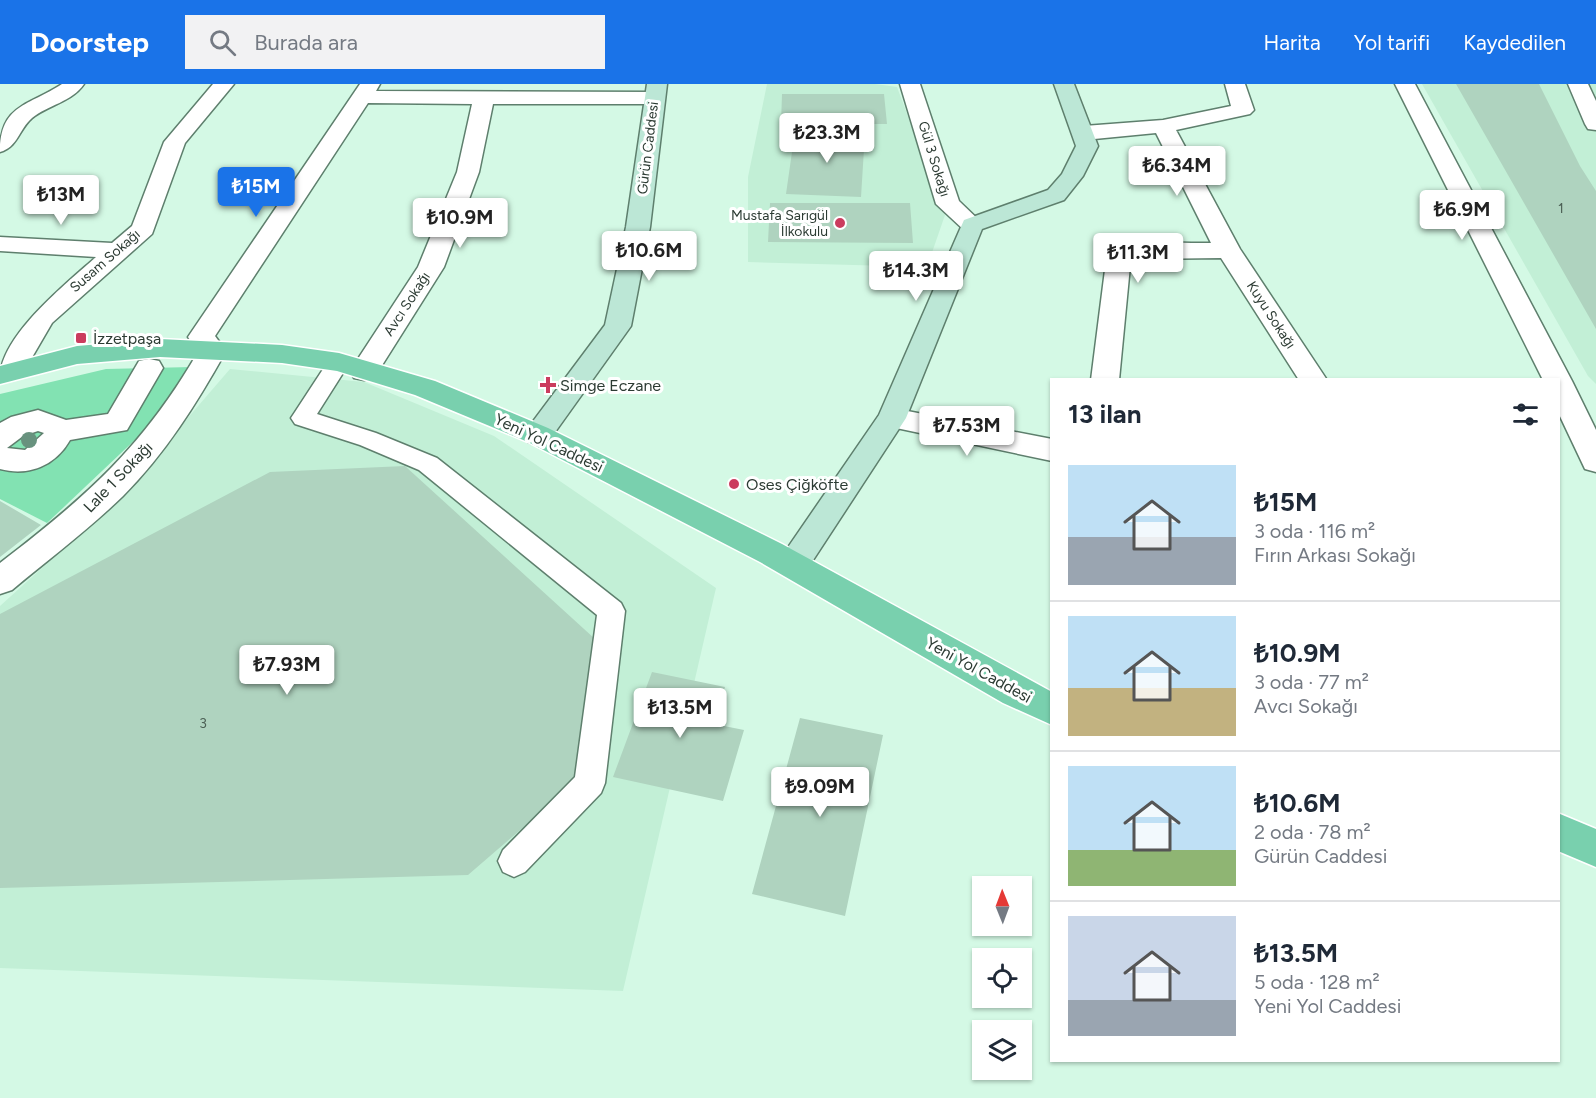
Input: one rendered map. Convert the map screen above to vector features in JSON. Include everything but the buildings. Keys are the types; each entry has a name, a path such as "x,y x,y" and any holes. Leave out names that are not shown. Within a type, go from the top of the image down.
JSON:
{"main road":[{"name":"Yeni Yol Caddesi","path":"5,373 77,355 160,348 282,354 352,366 425,388 538,435 793,565 1016,692 1050,708"},
{"path":"1572,834 1596,848"}],"street":[{"path":"0,145 6,141 10,119 66,92 74,84"},
{"name":"Susam Sokağı","path":"5,373 42,318 143,229 175,142 224,84"},
{"name":"Gül 3 Sokağı","path":"910,84 948,204 972,225"},
{"path":"793,565 892,418 972,225 1056,195 1072,176 1087,146 1064,84"},
{"path":"1084,133 1163,126 1244,110 1235,84"},
{"path":"1405,84 1557,378"},
{"path":"1578,84 1596,124"},
{"path":"212,351 201,337 366,90 484,97 655,91"},
{"name":"Gürün Caddesi","path":"538,435 618,326 638,227 655,91"},
{"name":"Avcı Sokağı","path":"352,366 431,267 468,172 484,97"},
{"name":"Kuyu Sokağı","path":"1163,126 1175,170 1312,378"},
{"path":"0,244 119,251"},
{"path":"1105,378 1118,262 1137,252 1228,250"},
{"name":"Lale 1 Sokağı","path":"0,581 97,503 142,456 183,403 212,351"},
{"path":"60,431 117,423 149,368"},
{"path":"1560,388 1567,415 1596,461"},
{"path":"892,418 1050,450"},
{"path":"0,440 6,433 22,424 40,420 54,423 60,431"},
{"path":"0,457 8,462 25,461 43,454 56,442 60,431"}],"lane":[{"path":"352,366 303,418 368,439 428,464 611,611 590,783 514,861"}],"shaded area":[{"path":"767,84 875,84 897,87 945,215 927,267 748,262 748,177"},
{"path":"1422,84 1596,84 1596,384 1588,376"},
{"path":"230,369 364,382 494,436 716,588 623,991 0,968 0,606 117,500"}],"green space":[{"path":"192,367 157,419 47,523 0,499 0,394 106,369"}],"place":[{"name":"Mustafa Sarıgül İlkokulu","path":"840,223"},
{"name":"İzzetpaşa","path":"81,338"},
{"name":"Simge Eczane","path":"548,385"},
{"name":"Oses Çiğköfte","path":"734,484"}]}
